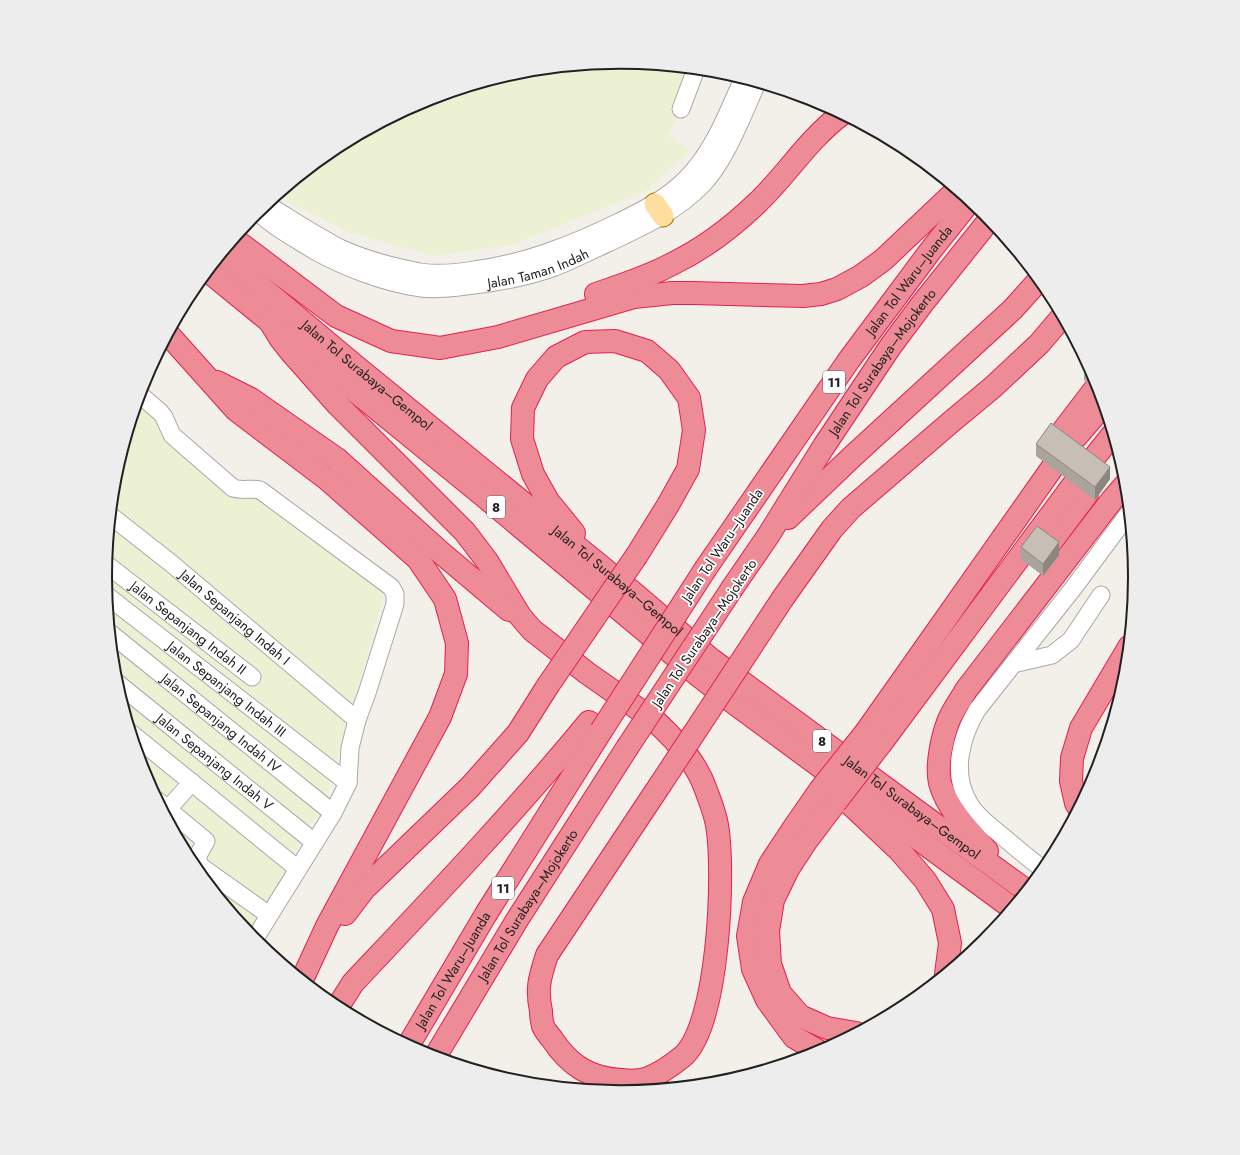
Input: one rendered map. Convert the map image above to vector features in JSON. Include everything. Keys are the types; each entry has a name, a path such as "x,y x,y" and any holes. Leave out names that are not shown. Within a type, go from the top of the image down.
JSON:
{"highway":[{"path":"244,235 261,250 364,317 386,327 418,334 450,334 485,327 572,304 648,275 692,253 712,240 756,205 819,133 837,118"},
{"path":"238,242 336,316 391,341 440,348 498,337 634,297 667,293 803,296 821,294 837,289 861,276 883,260 953,194"},
{"name":"Jalan Tol Waru–Juanda","path":"411,1041 595,727 849,360 931,250 966,206"},
{"name":"Jalan Tol Surabaya–Mojokerto","path":"437,1052 517,920 627,748 768,536 824,446 890,347 922,304 986,224"},
{"name":"Jalan Tol Surabaya–Gempol","path":"226,257 360,370 636,595 712,660 1020,886"},
{"name":"Jalan Tol Surabaya–Gempol","path":"212,274 485,497 699,676 1008,905"},
{"path":"768,536 1013,310 1035,284"},
{"path":"269,320 291,352 337,404 465,532 487,561 520,616 532,630"},
{"path":"206,376 251,399 337,459 439,551 532,630 587,673 654,720 674,739 683,751 692,763 706,788 717,824 720,867 718,918 711,988 702,1023 694,1043 683,1056 658,1074 644,1079 631,1081 612,1080 592,1075 561,1053 543,1026 539,1004 538,986 546,955 660,785 683,751 783,598 832,529 851,508 999,382 1040,344 1059,321"},
{"path":"172,338 236,410 326,479 418,559 446,599 457,643 456,674 440,717 345,892 304,976"},
{"path":"304,976 336,924 365,888 470,787 518,733 547,687 620,580 637,555 688,469 694,430 689,398 669,370 647,351 615,341 585,342 556,357 537,379 523,408 522,439 532,474 548,501 578,538 620,580 636,595"},
{"path":"1062,444 1097,400"},
{"path":"1110,441 1096,469 1113,454"},
{"path":"874,737 950,612 1047,464"},
{"path":"813,1048 794,1037 767,1000 753,969 748,936 754,902 770,864 792,829 828,797 874,737 952,648 1081,489 1048,546"},
{"path":"1020,886 967,829 948,802 940,782 940,752 948,722 966,690 1121,490"},
{"path":"952,648 1003,601 1032,568"},
{"path":"1076,802 1071,781 1072,758 1082,728 1122,658"},
{"path":"341,1002 353,983 481,845 565,751 595,727"},
{"path":"785,741 899,850 925,880 943,909 950,943 947,967"},
{"path":"828,797 807,840 788,869 773,900 768,930 770,964 780,993 800,1016 827,1028 849,1032"}],"street":[{"path":"681,109 694,75"},
{"name":"Jalan Taman Indah","path":"263,215 295,239 334,261 395,283 422,288 452,288 487,284 527,275 555,267 632,232 659,210 672,192 698,166 716,135 741,84"},
{"name":"Jalan Taman Indah","path":"272,207 342,249 396,267 421,272 452,273 522,261 553,252 594,234 659,210 691,196 704,183 725,152 755,87"},
{"path":"144,398 164,417 172,435 233,488 239,490 260,490 391,587 395,594 395,604 357,720 350,748 348,783 333,812 257,934"},
{"name":"Jalan Sepanjang Indah I","path":"115,519 172,564 357,720"},
{"path":"1039,866 992,828 969,803 964,794 960,772 960,748 976,710 1075,586 1125,519"},
{"name":"Jalan Sepanjang Indah II","path":"112,569 252,677"},
{"path":"1013,664 1052,655 1072,640 1102,595"},
{"name":"Jalan Sepanjang Indah III","path":"113,600 348,783"},
{"name":"Jalan Sepanjang Indah IV","path":"115,637 333,812"},
{"name":"Jalan Sepanjang Indah V","path":"124,688 314,842"},
{"path":"137,739 298,869"},
{"path":"165,804 192,782"},
{"path":"168,809 206,841 197,857 199,862"},
{"path":"203,868 269,915"},
{"path":"1020,886 1037,868"}],"green space":[{"path":"587,70 653,70 697,75 668,136 690,150 647,190 515,244 434,256 348,232 289,202 283,197 310,174 366,137 395,121 425,108 488,86 554,73"},
{"path":"145,395 170,428 235,480 257,479 386,589 326,797 267,903 261,938 217,887 197,860 180,832 150,772 138,741 121,677 113,611 113,544 121,478 138,414"}],"building":[{"path":"1051,423 1110,467 1095,487 1036,444"},
{"path":"1037,526 1059,542 1043,564 1021,547"}]}
